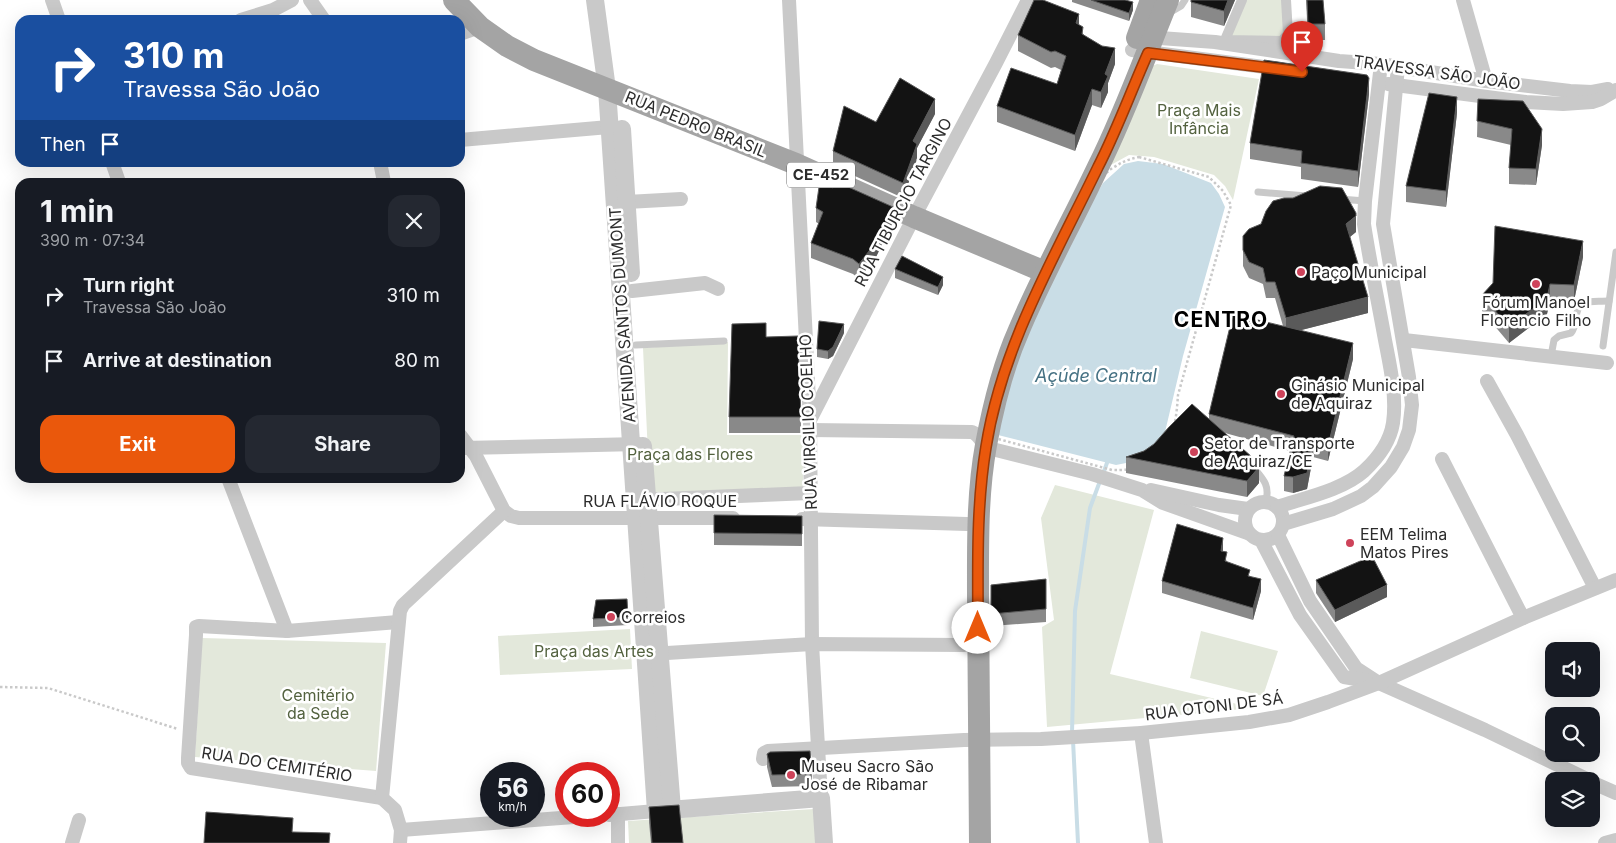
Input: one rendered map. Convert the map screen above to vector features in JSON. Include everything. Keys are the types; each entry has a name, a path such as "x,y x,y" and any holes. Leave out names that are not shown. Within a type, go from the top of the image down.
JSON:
{"main road":[{"name":"RUA PEDRO BRASIL","path":"454,0 462,15"},
{"path":"1146,40 1151,0"},
{"path":"966,843 978,645 978,544 982,482 981,440 986,390 1005,328 1039,269 1104,118 1168,0"},
{"name":"RUA PEDRO BRASIL","path":"470,31 507,46 534,60 796,164 914,217 1039,269"},
{"path":"980,843 964,645 970,482 981,440"}],"street":[{"path":"52,0 57,15"},
{"path":"258,15 273,10 292,0"},
{"path":"310,0 320,15"},
{"name":"AVENIDA SANTOS DUMONT","path":"595,0 613,91 609,126 637,444 664,810"},
{"name":"AVENIDA SANTOS DUMONT","path":"606,0 613,91 627,202 636,346 637,444"},
{"name":"RUA VIRGILIO COELHO","path":"789,0 810,426 812,644 824,843"},
{"path":"1242,0 1225,40 1282,41 1288,34 1286,0"},
{"path":"1463,0 1486,81"},
{"name":"RUA TIBURCIO TARGINO","path":"810,426 914,217 996,64 1025,2"},
{"path":"1146,40 1292,71"},
{"name":"TRAVESSA SÃO JOÃO","path":"1146,40 1215,42 1339,61 1380,64 1486,81 1582,92 1616,88"},
{"path":"1379,683 1344,677 1300,615 1255,537 1244,522 1248,509 1259,502 1271,504 1317,494 1347,482 1363,472 1381,452 1391,432 1394,408 1391,374 1364,224 1373,82 1380,64"},
{"path":"810,426 972,432 981,440 1109,474 1142,490 1163,503 1267,540 1280,529 1334,509 1361,496 1373,487 1391,467 1403,447 1411,417 1412,405 1404,340 1383,224 1398,67"},
{"name":"TRAVESSA SÃO JOÃO","path":"1373,82 1526,102 1563,104 1592,102 1601,99 1616,88"},
{"path":"465,140 609,126"},
{"path":"627,202 681,199"},
{"path":"632,291 705,283 718,289"},
{"path":"1404,340 1607,363"},
{"path":"1487,381 1517,435 1595,588"},
{"path":"465,448 637,444"},
{"path":"465,448 480,463 504,512 403,605 398,622 382,798 395,810 400,837 555,820"},
{"path":"1442,459 1523,618"},
{"path":"230,483 287,631"},
{"path":"1142,490 1248,509"},
{"name":"RUA FLÁVIO ROQUE","path":"504,512 519,518 641,509 810,492"},
{"path":"1271,504 1283,517 1280,529 1305,592 1356,668 1379,683 1485,730 1572,772"},
{"name":"RUA FLÁVIO ROQUE","path":"641,509 751,518"},
{"path":"790,519 967,524"},
{"name":"RUA OTONI DE SÁ","path":"763,759 764,753 768,751 1141,733 1249,722 1289,715 1379,683 1523,618 1616,580"},
{"name":"RUA DO CEMITÉRIO","path":"382,798 191,768 188,763 189,732 196,627 287,631 398,622"},
{"path":"653,654 812,644 964,645"},
{"path":"1141,733 1156,843"},
{"path":"1600,785 1616,793"},
{"path":"620,814 821,798"},
{"path":"72,843 79,820"},
{"path":"616,827 618,843"},
{"path":"1606,843 1616,840"}],"lane":[{"path":"1146,40 1165,16 1181,6 1185,0"},
{"path":"1258,192 1316,197"},
{"path":"1336,198 1365,201"},
{"path":"1603,346 1616,252"},
{"path":"1551,356 1554,340 1559,336 1571,333 1574,329 1577,310 1580,304 1609,301"},
{"path":"636,346 724,341"},
{"path":"1247,460 1267,486 1271,504"}],"path":[{"path":"1095,470 991,437 1015,356 1059,248 1094,190 1110,170 1127,159 1139,157 1210,177 1223,191 1231,205 1178,395 1175,420 1170,439 1142,466 1109,474"},
{"path":"0,687 48,688 189,732"}],"green space":[{"path":"1244,0 1282,0 1285,33 1281,38 1228,38"},
{"name":"Praça Mais Infância","path":"1157,64 1259,79 1233,200 1225,186 1214,175 1154,157 1129,155 1109,166 1148,68"},
{"name":"Praça das Flores","path":"728,342 727,435 803,435 803,491 650,497 643,348"},
{"path":"1055,485 1154,510 1110,674 1254,708 1047,727 1042,627 1054,620 1041,518"},
{"name":"Praça das Artes","path":"630,629 632,669 500,675 498,636"},
{"path":"1201,631 1278,651 1263,696 1190,678"},
{"name":"Cemitério da Sede","path":"202,638 386,643 376,771 195,757"},
{"path":"814,809 817,843 629,843 628,821"}],"water":[{"name":"Açúde Central","path":"1138,161 1163,164 1211,183 1225,207 1183,356 1165,432 1150,450 1136,461 1116,465 994,434 1025,336 1060,256 1103,183 1124,164"}],"building":[{"path":"1034,0 1043,0 1079,14 1076,23 1083,27 1082,34 1102,46 1115,48 1105,74 1108,76 1101,92 1092,89 1075,135 997,106 1011,68 1057,84 1066,56 1055,51 1051,52 1018,35"},
{"path":"1091,0 1125,0 1133,2 1129,13"},
{"path":"1191,0 1228,0 1224,11 1191,2"},
{"path":"1307,0 1323,0 1325,24 1308,24"},
{"path":"1264,60 1367,75 1369,78 1358,171 1301,163 1302,151 1250,143"},
{"path":"900,78 935,99 913,141 917,144 903,183 833,151 844,106 876,122"},
{"path":"1429,93 1457,97 1446,191 1406,186"},
{"path":"1478,99 1523,101 1542,129 1536,169 1509,168 1512,129 1477,121"},
{"path":"820,180 833,188 837,182 893,207 876,242 859,264 853,259 811,243 823,212 816,208"},
{"name":"Paço Municipal","path":"1320,186 1342,188 1356,213 1356,216 1346,224 1368,297 1286,318 1275,282 1266,282 1263,268 1249,262 1243,250 1243,236 1249,229 1261,224 1266,211 1273,201 1293,198"},
{"name":"Fórum Manoel Florencio Filho","path":"1495,226 1583,241 1574,285 1550,284 1547,298 1509,327 1482,295 1493,283"},
{"path":"902,256 943,277 938,287 895,269"},
{"name":"Ginásio Municipal de Aquiraz","path":"1233,314 1353,343 1328,446 1313,442 1307,473 1293,477 1284,476 1294,436 1209,414"},
{"path":"819,321 844,324 833,347 828,351 817,349"},
{"path":"766,323 766,337 798,336 801,417 729,417 732,324"},
{"path":"1192,404 1252,457 1259,467 1247,481 1126,457 1144,451 1154,444"},
{"path":"714,515 802,516 802,534 714,533"},
{"path":"1177,524 1223,538 1221,551 1227,552 1225,561 1250,570 1248,576 1261,579 1253,608 1162,581"},
{"path":"1372,556 1387,585 1335,610 1316,580"},
{"path":"1046,579 1046,609 991,614 991,585"},
{"path":"627,599 628,617 593,619 596,600"},
{"path":"810,751 812,774 772,775 767,754 770,752"},
{"path":"679,805 683,843 652,843 649,807"},
{"path":"206,812 293,818 292,832 330,833 329,843 204,843"}],"waterway":[{"path":"1103,474 1108,460"},
{"path":"1072,733 1075,611 1090,508 1100,481"},
{"path":"1073,740 1078,843"}],"place":[{"name":"Paço Municipal","path":"1301,272"},
{"name":"Fórum Manoel Florencio Filho","path":"1536,284"},
{"name":"Ginásio Municipal de Aquiraz","path":"1281,394"},
{"name":"Setor de Transporte de Aquiraz/CE","path":"1194,452"},
{"name":"EEM Telima Matos Pires","path":"1350,543"},
{"name":"Correios","path":"611,617"},
{"name":"Museu Sacro São José de Ribamar","path":"791,775"}],"district":[{"name":"CENTRO","path":"1221,320"}],"route":[{"path":"978,628 978,544 982,482 986,447 998,393 1018,332 1045,272 1100,165 1148,53 1302,72"}]}
